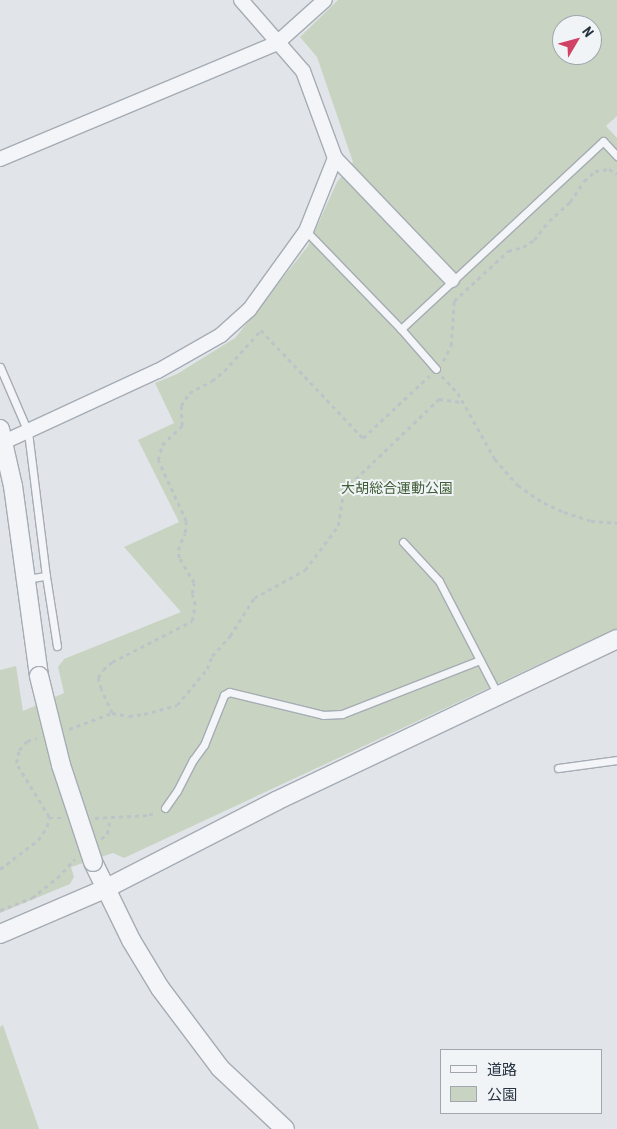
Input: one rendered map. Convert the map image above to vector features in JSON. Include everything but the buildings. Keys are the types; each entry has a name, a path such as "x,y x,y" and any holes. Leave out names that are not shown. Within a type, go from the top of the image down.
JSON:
{"street":[{"path":"241,0 303,71 335,158 452,280"},
{"path":"0,159 277,43 325,0"},
{"path":"285,1129 220,1068 160,988 87,859 39,676 13,486 2,436 28,432 158,372 222,335 249,310 306,231 335,158"},
{"path":"0,934 105,889 276,801 617,639"}],"lane":[{"path":"401,329 603,141 617,156"},
{"path":"306,231 401,329 436,369"},
{"path":"0,367 28,432 46,576 57,646"},
{"path":"403,542 439,581 498,696"},
{"path":"26,579 46,576"},
{"path":"165,808 178,791 193,760 204,745 224,695 229,692 323,715 342,714 480,660"},
{"path":"558,768 617,760"}],"path":[{"path":"112,713 98,678 103,670 112,662 192,621 195,605 192,594 194,583 180,558 178,550 185,533 186,521 158,460 162,445 182,426 181,406 189,393 212,381 224,371 261,330 363,438 436,369 451,346 454,301 508,251 523,247 534,240 549,221 570,202 584,181 595,171 609,169 617,174"},
{"path":"436,369 458,393 461,402 495,460 518,485 544,504 564,512 591,521 617,523"},
{"path":"62,731 112,713 129,716 177,705 203,675 212,656 230,636 254,598 305,570 338,526 344,490 439,399 461,402"},
{"path":"0,869 38,840 47,827 49,818 16,762 19,750 27,741 44,736"},
{"path":"93,818 149,815 165,808"},
{"path":"49,818 66,818"},
{"path":"100,839 107,834 110,818"},
{"path":"0,910 32,898 57,878 67,865 87,859"}],"green space":[{"name":"大胡総合運動公園","path":"338,0 617,0 617,116 606,126 617,138 617,628 124,858 113,853 71,867 74,877 70,884 0,913 0,670 16,666 23,711 64,693 58,667 64,659 181,612 124,547 179,522 138,440 174,423 155,383 177,374 235,338 308,246 337,182 353,162 317,57 300,37"},
{"path":"3,1025 39,1129 0,1129 0,1027"}]}
